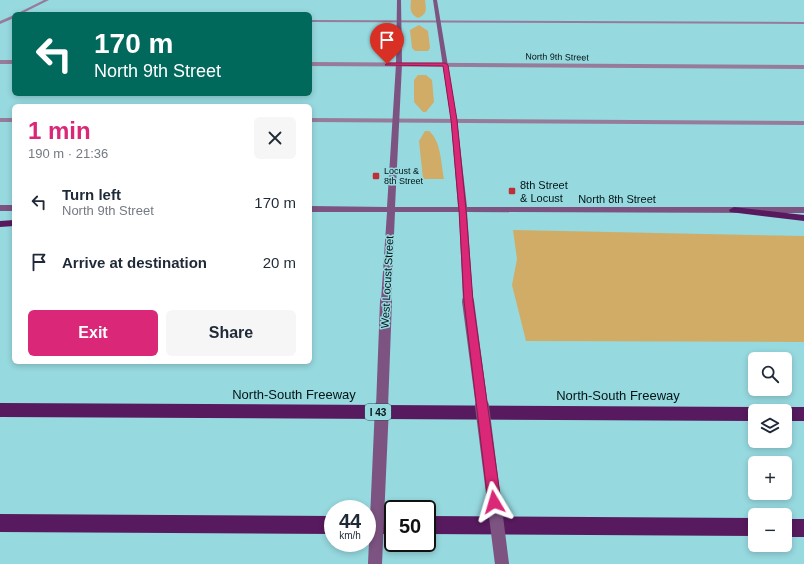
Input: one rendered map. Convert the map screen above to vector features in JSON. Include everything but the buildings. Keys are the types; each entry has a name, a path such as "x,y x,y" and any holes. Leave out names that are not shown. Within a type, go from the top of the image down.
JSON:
{"highway":[{"path":"734,210 804,218"},
{"path":"0,224 12,223"},
{"name":"North-South Freeway","path":"0,410 748,414"},
{"path":"792,414 804,414"},
{"path":"0,523 324,525"},
{"path":"436,526 748,528"},
{"path":"792,528 804,528"}],"main road":[{"name":"West Locust Street","path":"375,564 398,64 399,0"},
{"path":"435,0 454,120 463,210 468,301 502,564"},
{"path":"0,208 12,208"},
{"name":"North 8th Street","path":"312,209 804,210"}],"street":[{"path":"22,12 47,0"},
{"path":"0,23 12,17"},
{"path":"0,19 7,19"},
{"path":"312,21 804,23"},
{"path":"0,62 12,62"},
{"name":"North 9th Street","path":"312,64 804,67"},
{"path":"0,120 12,120"},
{"path":"312,120 804,123"}],"shaded area":[{"path":"411,0 425,0 426,11 418,18 412,13"},
{"path":"419,25 428,31 430,48 428,51 415,51 412,48 410,30"},
{"path":"418,75 426,75 432,80 434,102 426,112 423,112 414,102 414,80"},
{"path":"425,131 429,131 436,140 440,153 444,179 423,179 419,141"},
{"path":"513,230 804,236 804,342 526,341 512,285 517,259"}],"place":[{"name":"Locust & 8th Street","path":"376,176"},
{"name":"8th Street & Locust","path":"512,191"}],"route":[{"path":"387,64 445,65 454,120 463,210 468,301 494,502"}]}
